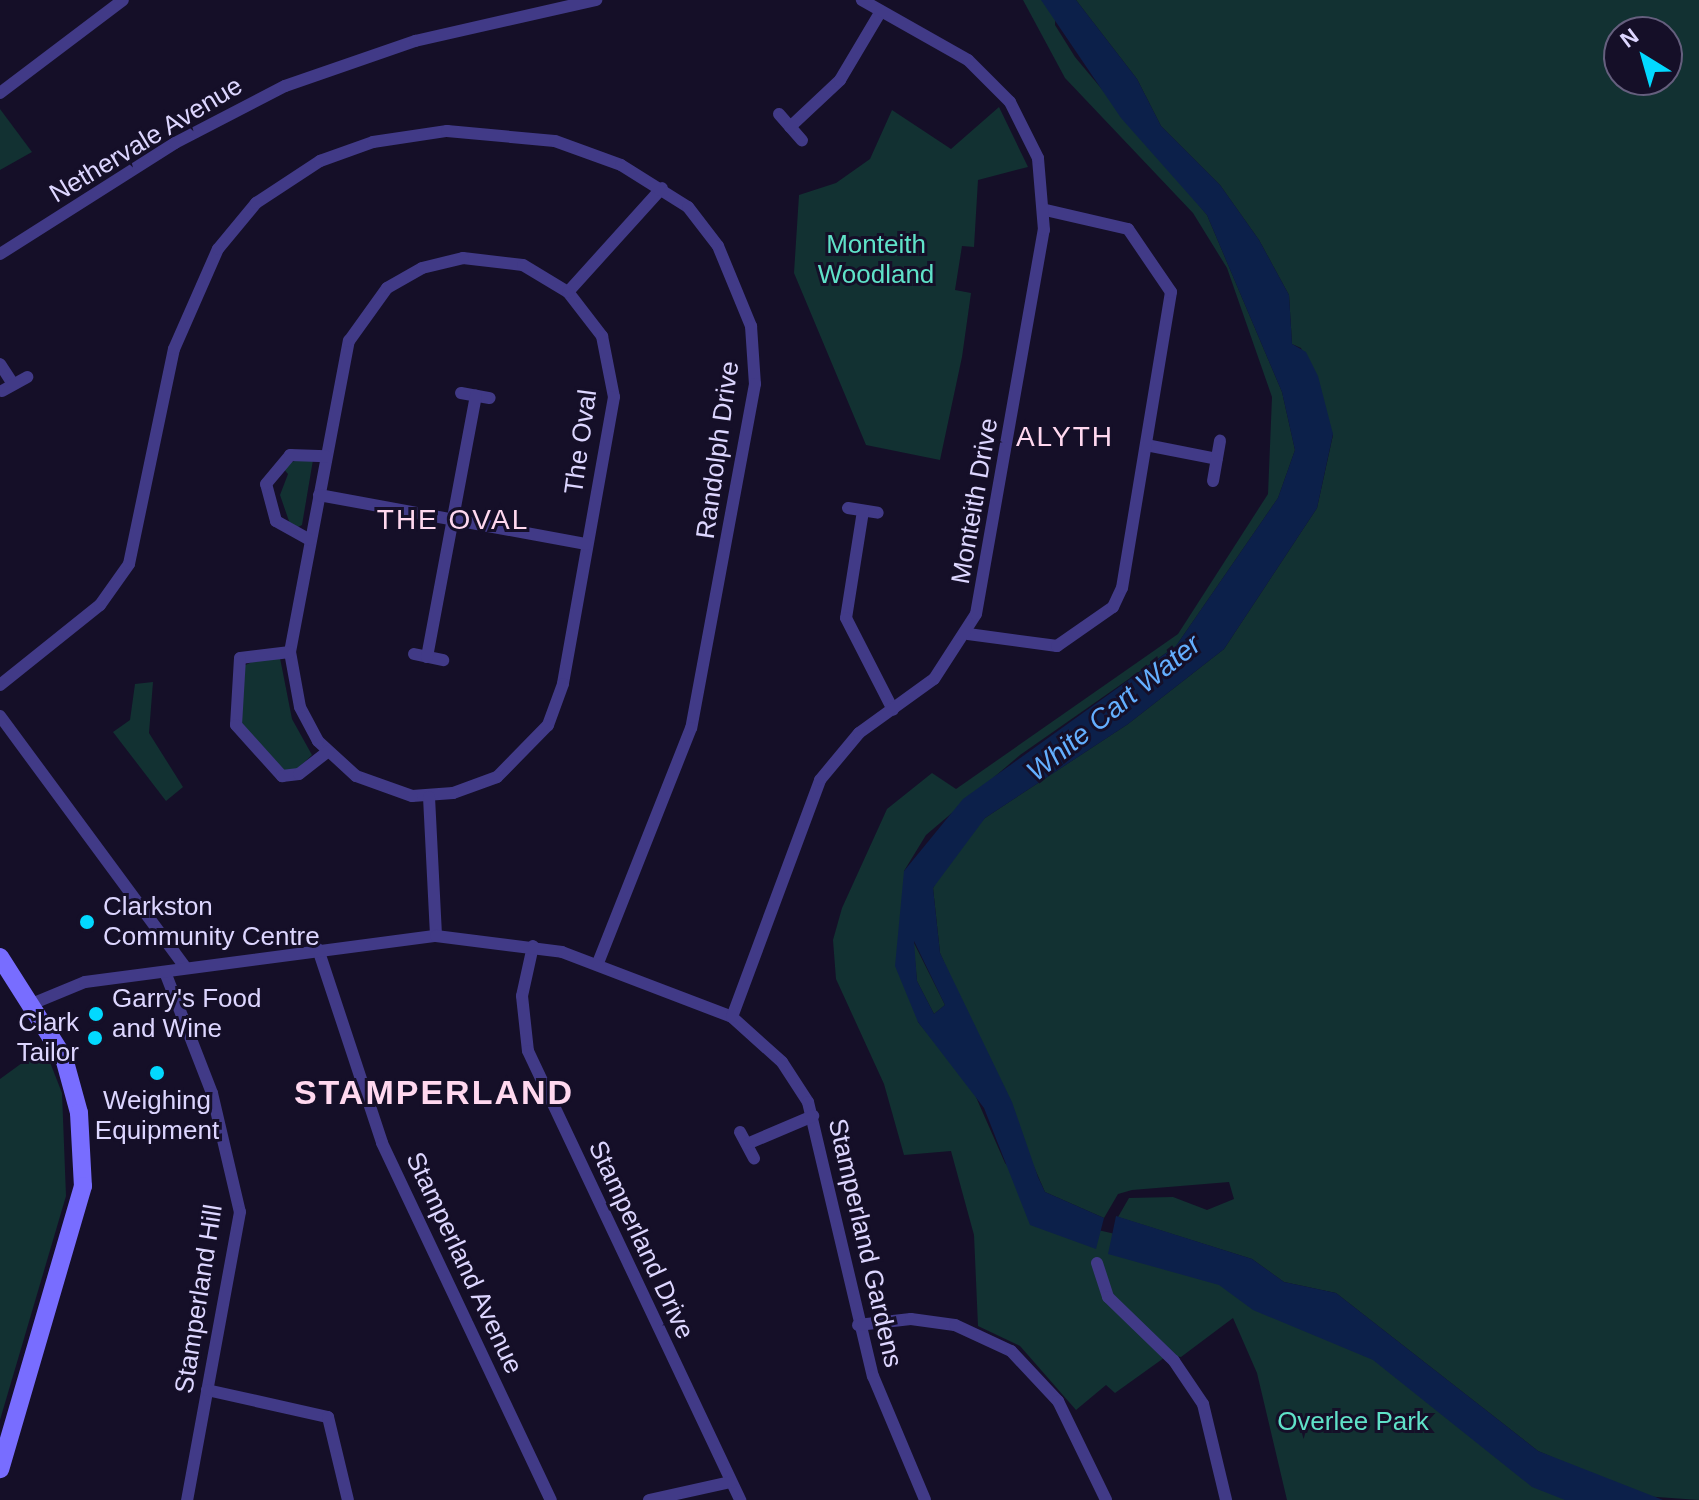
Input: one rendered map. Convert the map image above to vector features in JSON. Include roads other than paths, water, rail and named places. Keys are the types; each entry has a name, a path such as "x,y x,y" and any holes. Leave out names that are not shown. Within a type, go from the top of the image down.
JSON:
{"main road":[{"path":"0,957 34,1003 73,1085 83,1186 0,1469"}],"street":[{"path":"0,93 123,0"},
{"name":"Nethervale Avenue","path":"0,254 175,143 285,86 415,41 596,0"},
{"name":"Monteith Drive","path":"732,1017 820,780 859,733 934,679 968,634 981,597 1046,210 1038,158 1010,102 968,60 862,0"},
{"path":"790,127 840,80 881,11"},
{"path":"779,114 802,140"},
{"name":"Randolph Drive","path":"2,680 89,616 121,580 139,540 150,439 183,325 218,249 275,188 364,145 447,131 555,141 662,188 704,225 735,277 751,326 755,384 691,728 598,963"},
{"path":"568,292 662,188"},
{"path":"968,634 1057,646 1113,607 1146,445 1171,292 1128,229 1046,210"},
{"name":"The Oval","path":"492,257 537,271 568,292 602,336 614,397 563,684 548,725 497,777 429,797 363,780 328,751 300,707 290,652 349,341 387,288 444,261 492,257"},
{"path":"0,364 13,384"},
{"path":"2,391 27,377"},
{"path":"461,393 490,398"},
{"path":"427,657 476,396"},
{"path":"1213,481 1220,441"},
{"path":"1146,445 1217,459"},
{"path":"310,540 276,521 266,484 290,455 326,456"},
{"path":"319,495 587,544"},
{"path":"848,508 878,513"},
{"path":"863,511 846,618 893,710"},
{"path":"290,652 240,658 236,725 282,776 299,774 328,751"},
{"path":"414,654 443,660"},
{"path":"0,716 186,968"},
{"path":"429,797 436,936"},
{"name":"Stamperland Gardens","path":"34,1003 68,986 318,949 436,936 533,946 598,963 732,1017 782,1062 813,1116 858,1325 883,1406 925,1500"},
{"name":"Stamperland Drive","path":"533,946 522,996 528,1051 740,1500"},
{"name":"Stamperland Avenue","path":"318,949 382,1143 551,1500"},
{"name":"Stamperland Hill","path":"165,972 212,1093 240,1201 187,1500"},
{"path":"747,1144 813,1116"},
{"path":"740,1132 754,1158"},
{"path":"1097,1263 1108,1297 1173,1350 1212,1422 1226,1500"},
{"path":"858,1325 911,1319 955,1325 1011,1351 1058,1401 1106,1500"},
{"path":"207,1390 328,1417 348,1500"},
{"path":"649,1500 731,1482"}],"water":[{"name":"White Cart Water","path":"1041,0 1076,0 1137,79 1161,126 1220,185 1259,240 1289,295 1292,344 1306,352 1318,376 1333,434 1317,508 1224,649 1128,724 985,818 933,888 940,953 1012,1102 1038,1177 1045,1192 1104,1218 1096,1249 1030,1225 984,1108 918,1022 895,966 904,871 963,799 1176,646 1278,498 1295,450 1282,392 1207,215 1121,118","holes":["914,941 945,1005 934,1014 917,981"]},
{"path":"1116,1216 1252,1259 1284,1282 1336,1293 1538,1451 1663,1500 1565,1500 1532,1487 1373,1360 1253,1310 1219,1285 1108,1254"}],"place":[{"name":"Clarkston Community Centre","path":"87,922"},
{"name":"Garry's Food and Wine","path":"96,1014"},
{"name":"Clark Tailor","path":"95,1038"},
{"name":"Weighing Equipment","path":"157,1073"}],"district":[{"name":"ALYTH","path":"1065,437"},
{"name":"THE OVAL","path":"453,520"},
{"name":"STAMPERLAND","path":"434,1093"}],"park label":[{"name":"Monteith Woodland","path":"876,260"},
{"name":"Overlee Park","path":"1353,1422"}]}
